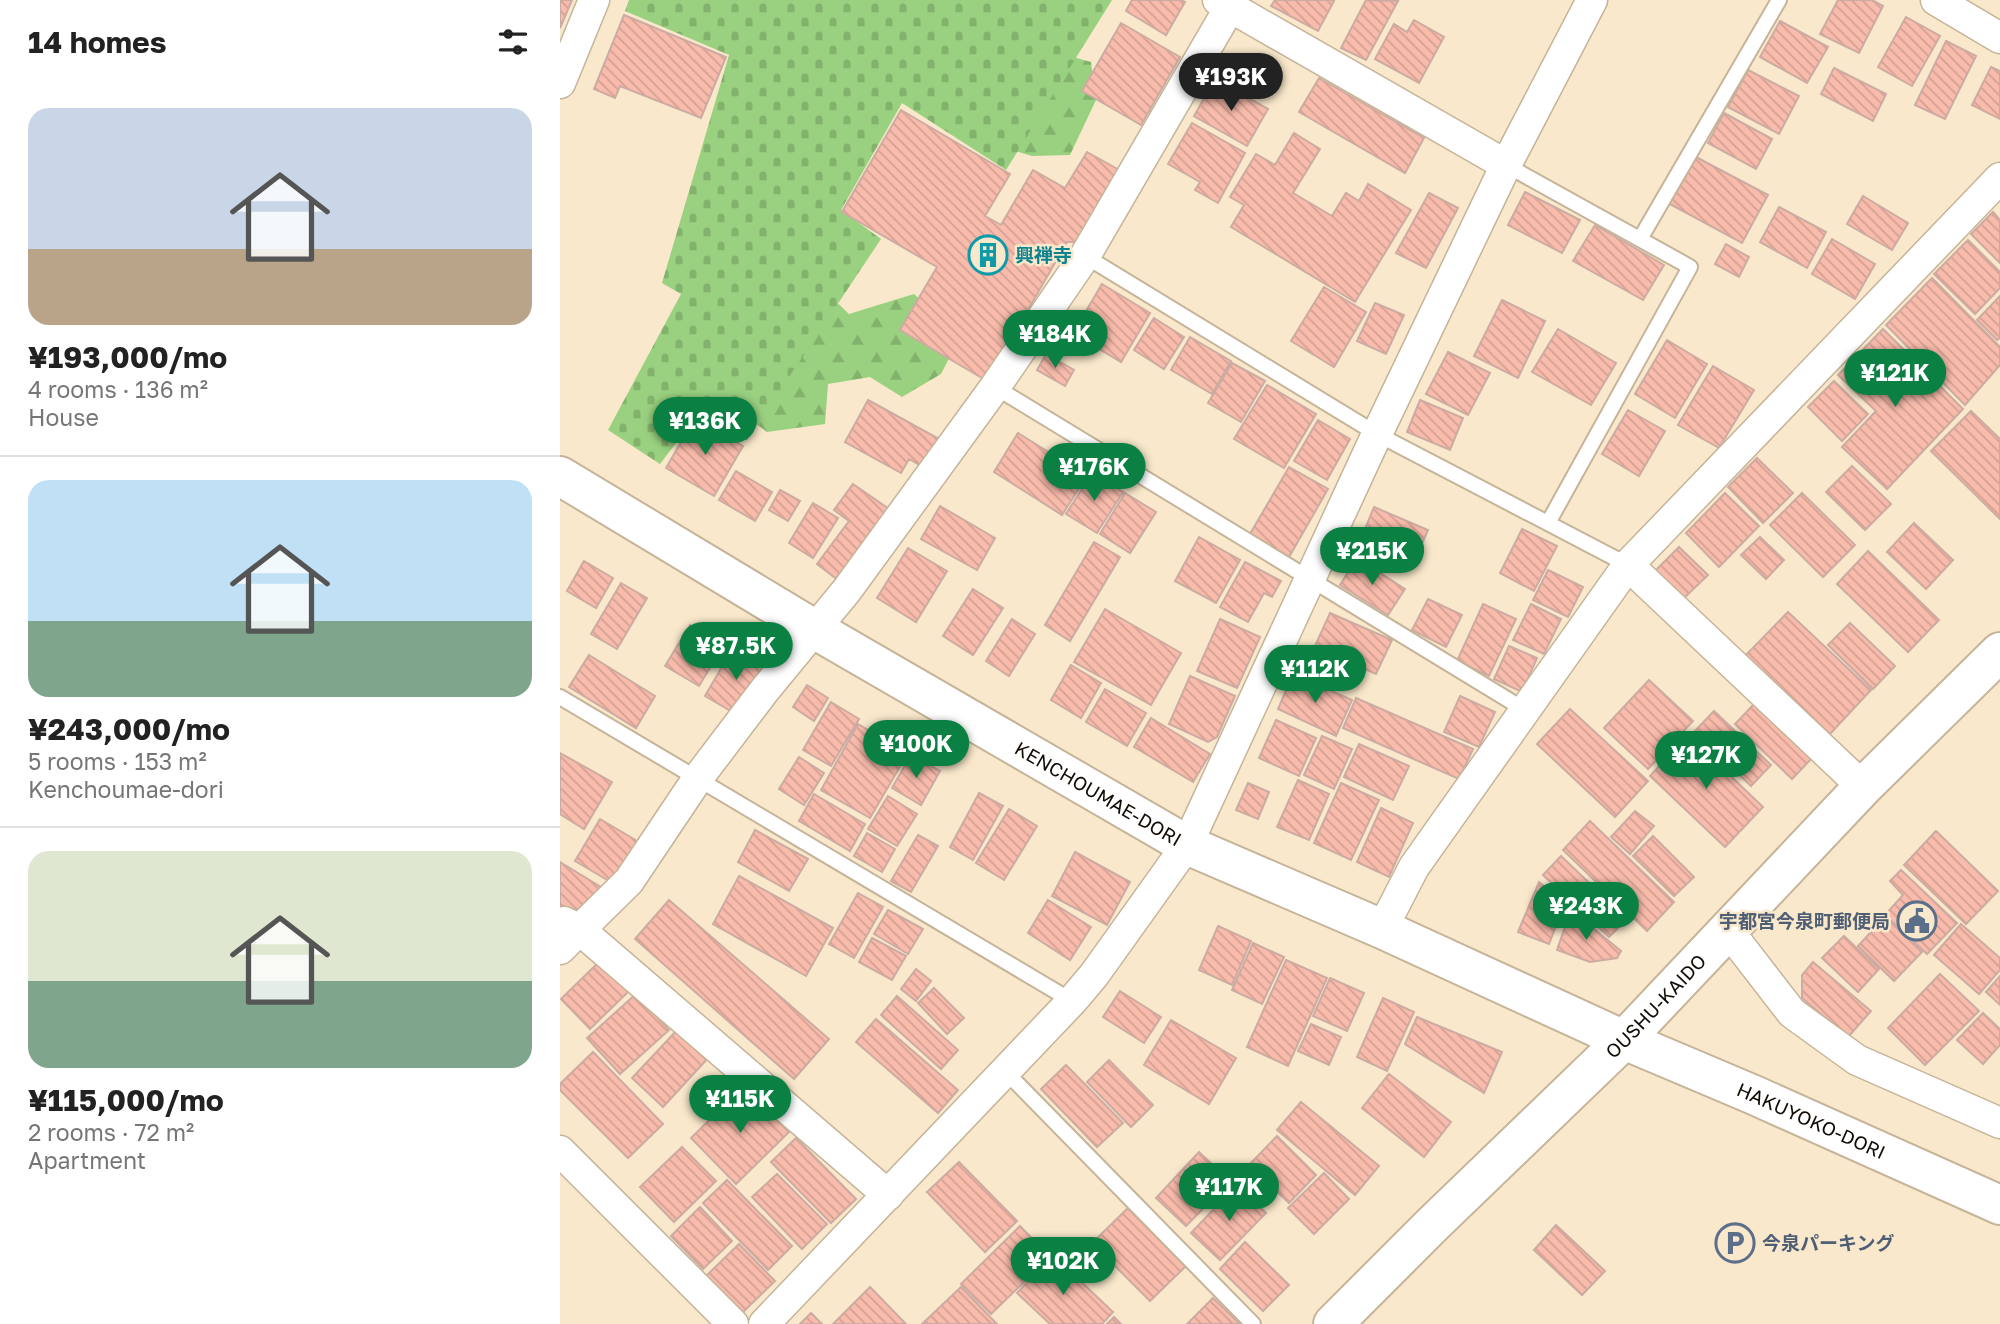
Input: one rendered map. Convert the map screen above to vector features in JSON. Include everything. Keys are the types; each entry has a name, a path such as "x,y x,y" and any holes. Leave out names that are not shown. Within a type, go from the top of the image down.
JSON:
{"main road":[{"name":"KENCHOUMAE-DORI","path":"560,476 814,629 1187,845 1382,929 1624,1040"},
{"name":"OUSHU-KAIDO","path":"1334,1324 1433,1224 1624,1040 1863,787 2000,652"},
{"name":"HAKUYOKO-DORI","path":"1624,1040 2000,1205"}],"street":[{"path":"560,83 594,0"},
{"path":"764,1324 1072,1002 1187,845 1377,434 1506,165 1592,0"},
{"path":"1936,0 2000,38"},
{"path":"888,1195 566,933 629,881 698,778 847,590 995,387 1086,256 1224,3 1506,165"},
{"path":"1382,929 1414,867 1628,565 2000,178"},
{"path":"1628,565 1863,787"},
{"path":"1727,929 1792,1013 1802,1021 1857,1060 2000,1123"},
{"path":"560,1151 733,1324"}],"lane":[{"path":"1640,239 1779,0"},
{"path":"1506,165 1690,267 1548,523"},
{"path":"1086,256 1377,434 1628,565"},
{"path":"995,387 1525,710"},
{"path":"560,697 1072,1002"},
{"path":"1005,1071 1254,1324"}],"green space":[{"path":"629,0 1112,0 1006,170 902,103 841,210 881,239 747,440 697,410 695,418 660,464 608,430 681,294 662,283 729,55 625,11"},
{"path":"1062,54 1091,62 1096,100 1070,155 1032,156 977,140"},
{"path":"805,272 849,314 914,294 960,337 941,374 902,397 870,377 828,384 825,424 767,432 718,396"}],"building":[{"path":"560,0 572,0 560,28"},
{"path":"1132,0 1185,2 1166,35 1126,11"},
{"path":"1275,0 1334,1 1318,31 1271,6"},
{"path":"1366,0 1398,1 1366,60 1341,48"},
{"path":"1838,0 1872,0 1883,6 1859,53 1820,34"},
{"path":"624,15 726,57 701,118 620,86 615,98 594,89"},
{"path":"1906,17 1940,36 1912,86 1878,67"},
{"path":"1414,20 1444,37 1419,83 1375,59 1394,24 1407,32"},
{"path":"1780,21 1828,47 1807,83 1760,57"},
{"path":"1121,23 1180,57 1141,125 1082,91"},
{"path":"1946,41 1976,56 1945,119 1915,105"},
{"path":"1991,67 2000,71 2000,119 1972,105"},
{"path":"1834,68 1886,94 1873,121 1821,94"},
{"path":"1748,70 1799,96 1779,134 1728,107"},
{"path":"1319,78 1424,138 1405,173 1299,112"},
{"path":"1215,79 1268,109 1247,146 1194,116"},
{"name":"興禅寺","path":"901,110 1010,174 985,216 1001,225 1033,170 1065,188 1087,152 1121,171 1079,242 1067,242 987,381 900,330 937,267 842,212"},
{"path":"1724,113 1772,139 1756,169 1708,143"},
{"path":"1192,123 1245,153 1218,203 1195,190 1200,182 1168,164"},
{"path":"1294,133 1320,149 1293,193 1332,216 1346,193 1359,201 1368,184 1411,210 1355,302 1231,227 1244,205 1230,197 1256,154 1275,165"},
{"path":"1694,156 1768,195 1742,243 1668,203"},
{"path":"1525,192 1580,220 1562,253 1508,225"},
{"path":"1429,193 1458,208 1426,268 1396,253"},
{"path":"1863,196 1908,223 1892,250 1847,224"},
{"path":"1779,207 1826,232 1807,268 1760,242"},
{"path":"1993,212 2000,220 2000,263 1971,234"},
{"path":"1595,225 1664,265 1643,300 1573,261"},
{"path":"1832,239 1875,264 1855,299 1812,274"},
{"path":"1968,240 2000,272 2000,288 1975,314 1934,274"},
{"path":"1726,244 1749,257 1739,277 1715,264"},
{"path":"1932,278 2000,347 2000,365 1965,405 1886,325"},
{"path":"1102,284 1150,313 1121,362 1073,333"},
{"path":"1324,287 1366,312 1334,367 1291,341"},
{"path":"2000,296 2000,338 1997,340 1977,320"},
{"path":"1502,300 1545,321 1518,378 1474,356"},
{"path":"1375,303 1404,315 1386,354 1357,341"},
{"path":"1154,318 1184,337 1164,369 1134,350"},
{"path":"1558,329 1616,363 1591,405 1532,372"},
{"path":"1883,329 1963,409 1887,489 1842,447 1876,411 1838,375"},
{"path":"1190,337 1231,361 1212,394 1171,370"},
{"path":"1667,340 1707,364 1675,418 1635,394"},
{"path":"1448,352 1490,373 1468,415 1426,394"},
{"path":"1046,354 1074,370 1065,386 1037,370"},
{"path":"1232,363 1265,381 1241,422 1208,403"},
{"path":"1713,366 1754,390 1719,448 1678,425"},
{"path":"1834,381 1868,414 1842,441 1808,407"},
{"path":"1267,385 1316,414 1284,468 1234,439"},
{"path":"868,400 939,439 923,467 909,459 901,473 845,442"},
{"path":"1420,400 1463,418 1450,450 1407,432"},
{"path":"1628,410 1665,431 1639,476 1602,454"},
{"path":"1971,411 2000,439 2000,519 1931,451"},
{"path":"695,418 743,446 714,496 666,468"},
{"path":"1318,420 1350,439 1327,480 1294,461"},
{"path":"1018,433 1087,476 1062,515 994,472"},
{"path":"1757,458 1793,493 1763,523 1728,487"},
{"path":"1852,466 1891,504 1865,530 1826,492"},
{"path":"1289,467 1328,489 1289,557 1250,534"},
{"path":"736,471 772,492 755,521 719,500"},
{"path":"1092,473 1123,492 1097,533 1066,514"},
{"path":"853,484 889,509 838,580 817,564 849,521 834,510"},
{"path":"780,490 800,501 788,521 769,510"},
{"path":"1125,493 1156,512 1130,553 1100,534"},
{"path":"1725,493 1759,526 1719,567 1686,533"},
{"path":"1802,493 1855,545 1823,577 1770,525"},
{"path":"813,503 838,518 813,558 789,543"},
{"path":"940,506 995,538 977,570 921,539"},
{"path":"1374,507 1428,530 1413,564 1360,541"},
{"path":"1914,523 1953,560 1926,589 1887,552"},
{"path":"1522,529 1557,546 1534,591 1500,573"},
{"path":"1199,537 1240,560 1216,603 1175,581"},
{"path":"1760,537 1784,560 1766,579 1741,555"},
{"path":"1094,542 1120,557 1070,641 1045,625"},
{"path":"1679,547 1708,575 1683,599 1655,571"},
{"path":"908,548 947,571 916,622 877,598"},
{"path":"1868,551 1939,620 1908,652 1837,584"},
{"path":"1357,558 1405,589 1388,615 1340,585"},
{"path":"584,561 613,578 596,608 567,591"},
{"path":"1245,562 1281,581 1272,597 1264,593 1248,622 1220,607"},
{"path":"1548,570 1583,587 1568,617 1533,600"},
{"path":"621,583 647,598 617,649 591,634"},
{"path":"973,589 1003,608 973,655 943,636"},
{"path":"1428,599 1462,615 1446,647 1412,630"},
{"path":"1483,604 1516,619 1489,676 1457,661"},
{"path":"1531,604 1561,619 1544,654 1513,640"},
{"path":"1105,609 1181,653 1151,705 1074,662"},
{"path":"1788,612 1871,690 1829,735 1745,656"},
{"path":"1330,613 1392,640 1376,674 1315,646"},
{"path":"1012,619 1035,634 1009,676 986,661"},
{"path":"1220,619 1260,637 1237,688 1197,671"},
{"path":"1850,623 1895,666 1873,689 1828,645"},
{"path":"690,625 724,645 699,686 665,666"},
{"path":"1509,646 1537,658 1522,692 1494,679"},
{"path":"733,648 767,669 739,716 705,696"},
{"path":"1312,648 1356,668 1346,689 1303,669"},
{"path":"589,655 655,696 636,728 569,687"},
{"path":"1071,665 1101,683 1081,718 1051,700"},
{"path":"1293,674 1352,700 1336,736 1278,709"},
{"path":"1190,676 1235,696 1217,737 1208,742 1169,724"},
{"path":"1649,680 1693,721 1648,769 1604,728"},
{"path":"807,685 828,698 814,721 793,707"},
{"path":"1105,689 1146,713 1127,746 1086,722"},
{"path":"1460,696 1495,712 1479,747 1444,732"},
{"path":"1356,698 1473,749 1459,779 1343,728"},
{"path":"1757,701 1814,756 1792,779 1735,724"},
{"path":"831,702 859,719 831,766 803,750"},
{"path":"1570,709 1648,781 1615,817 1537,744"},
{"path":"1714,711 1771,765 1751,786 1694,732"},
{"path":"1151,718 1210,754 1193,782 1134,747"},
{"path":"1276,720 1316,738 1299,776 1259,758"},
{"path":"858,724 908,753 870,818 821,790"},
{"path":"1688,735 1763,807 1725,847 1650,776"},
{"path":"1322,736 1352,749 1334,789 1304,775"},
{"path":"1359,744 1409,766 1393,800 1344,777"},
{"path":"560,753 612,782 584,829 560,814"},
{"path":"911,755 940,771 921,805 892,788"},
{"path":"799,757 824,773 804,805 779,789"},
{"path":"1298,780 1329,794 1309,840 1277,827"},
{"path":"1248,783 1269,792 1258,819 1236,810"},
{"path":"1341,783 1379,800 1351,860 1314,843"},
{"path":"979,793 1003,806 973,860 950,847"},
{"path":"814,794 865,824 850,851 799,821"},
{"path":"888,796 917,814 897,846 868,829"},
{"path":"1381,808 1413,823 1389,877 1357,862"},
{"path":"1009,809 1037,826 1004,880 976,863"},
{"path":"1635,811 1654,826 1630,854 1611,837"},
{"path":"600,819 644,845 619,887 575,861"},
{"path":"1590,821 1674,902 1647,931 1563,850"},
{"path":"755,830 808,859 789,891 738,862"},
{"path":"1936,831 1998,891 1966,924 1904,865"},
{"path":"867,833 895,849 882,872 854,856"},
{"path":"918,835 938,846 911,892 891,881"},
{"path":"1653,836 1694,877 1674,896 1633,856"},
{"path":"1075,852 1130,882 1107,925 1052,896"},
{"path":"1561,856 1627,919 1609,937 1543,875"},
{"path":"560,862 601,887 578,923 560,911"},
{"path":"1901,870 1957,923 1927,954 1885,915 1903,895 1890,881"},
{"path":"739,876 833,928 806,976 713,924"},
{"path":"1539,882 1565,903 1549,944 1518,932"},
{"path":"858,893 883,907 854,958 829,944"},
{"path":"669,900 829,1039 794,1079 635,939"},
{"path":"1048,900 1091,927 1070,960 1028,933"},
{"path":"888,910 923,929 908,954 874,934"},
{"path":"1571,910 1621,951 1617,958 1590,962 1557,950"},
{"path":"1885,917 1922,952 1894,981 1858,946"},
{"path":"1961,924 2000,958 2000,970 1979,994 1934,955"},
{"path":"1218,926 1251,941 1232,985 1199,970"},
{"path":"1844,936 1879,969 1858,992 1822,958"},
{"path":"872,938 906,956 892,980 859,962"},
{"path":"1253,943 1284,957 1262,1004 1232,990"},
{"path":"601,960 630,990 590,1029 561,999"},
{"path":"1286,960 1327,978 1288,1066 1247,1047"},
{"path":"1813,962 1871,1011 1848,1037 1802,998 1802,975"},
{"path":"916,969 931,981 916,1001 901,989"},
{"path":"1940,974 1979,1011 1925,1065 1888,1028"},
{"path":"2000,976 2000,1005 1986,992"},
{"path":"1330,978 1364,993 1347,1031 1313,1016"},
{"path":"934,988 964,1018 947,1034 918,1003"},
{"path":"1120,991 1161,1017 1144,1043 1103,1017"},
{"path":"636,994 669,1030 620,1074 587,1038"},
{"path":"897,996 958,1050 941,1069 881,1015"},
{"path":"1383,998 1414,1012 1387,1071 1357,1057"},
{"path":"1983,1013 2000,1029 2000,1045 1983,1064 1957,1040"},
{"path":"1417,1017 1502,1052 1484,1093 1405,1044"},
{"path":"876,1019 958,1090 938,1113 856,1042"},
{"path":"1171,1020 1236,1058 1209,1104 1144,1065"},
{"path":"1311,1024 1341,1037 1329,1065 1298,1051"},
{"path":"679,1028 710,1056 663,1107 632,1078"},
{"path":"593,1052 663,1124 628,1158 560,1090 560,1084"},
{"path":"1109,1060 1153,1105 1131,1127 1087,1082"},
{"path":"1066,1065 1123,1123 1097,1147 1041,1089"},
{"path":"1389,1074 1451,1122 1424,1157 1362,1108"},
{"path":"744,1086 789,1132 736,1184 691,1138"},
{"path":"1301,1102 1379,1166 1355,1195 1277,1130"},
{"path":"1277,1136 1316,1175 1289,1203 1249,1165"},
{"path":"796,1138 856,1199 831,1223 771,1162"},
{"path":"682,1147 716,1181 674,1222 640,1187"},
{"path":"1199,1152 1230,1181 1186,1226 1156,1198"},
{"path":"959,1162 1017,1221 985,1252 927,1192"},
{"path":"1324,1173 1349,1199 1314,1234 1288,1208"},
{"path":"777,1174 827,1224 802,1249 752,1197"},
{"path":"727,1180 792,1246 768,1270 703,1203"},
{"path":"1237,1185 1266,1213 1220,1260 1191,1233"},
{"path":"700,1207 732,1241 703,1269 671,1236"},
{"path":"1128,1208 1186,1266 1150,1301 1092,1243"},
{"path":"1556,1225 1605,1271 1582,1295 1534,1250"},
{"path":"1020,1226 1050,1257 991,1314 961,1284"},
{"path":"1245,1242 1289,1285 1263,1311 1220,1269"},
{"path":"739,1244 775,1281 741,1314 705,1277"},
{"path":"1053,1255 1113,1312 1102,1324 1050,1324 1017,1293"},
{"path":"870,1287 906,1324 833,1324"},
{"path":"961,1287 997,1324 922,1324"},
{"path":"1213,1298 1240,1324 1187,1324"},
{"path":"811,1313 822,1324 800,1324"},
{"path":"1114,1317 1121,1324 1107,1324"}],"place":[{"name":"興禅寺","path":"988,255"},
{"name":"宇都宮今泉町郵便局","path":"1917,921"},
{"name":"今泉パーキング","path":"1735,1243"}]}
